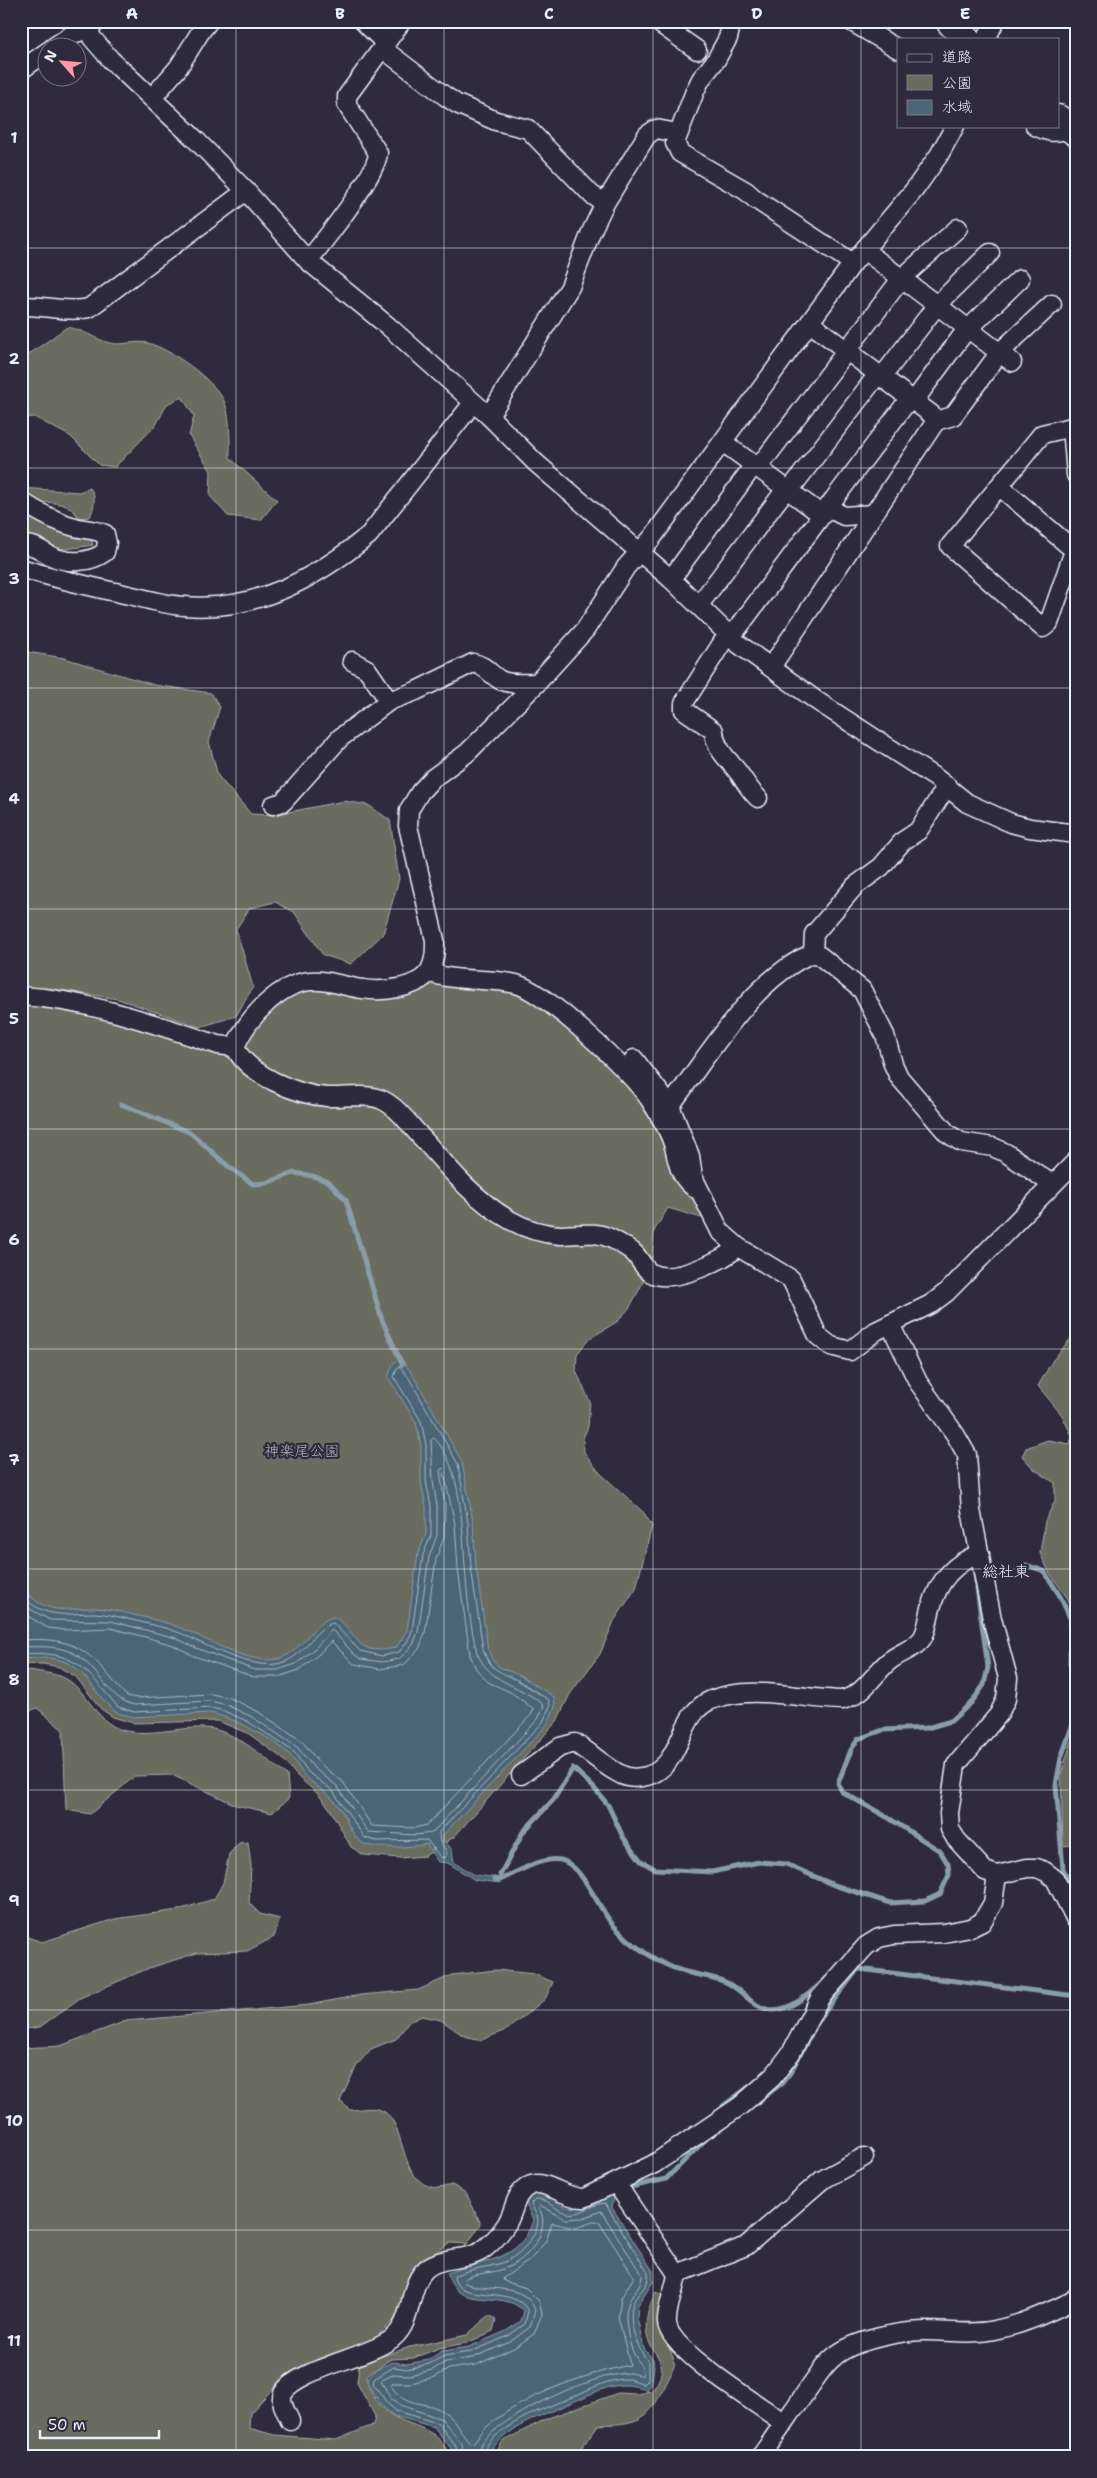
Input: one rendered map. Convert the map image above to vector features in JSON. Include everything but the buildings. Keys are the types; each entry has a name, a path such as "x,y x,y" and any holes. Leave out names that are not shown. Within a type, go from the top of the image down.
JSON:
{"main road":[{"path":"950,21 965,38"}],"street":[{"path":"152,98 178,68 209,21"},
{"path":"363,21 381,40 382,46 387,52 457,104 496,121 528,129 592,195 605,203"},
{"path":"308,261 365,181 378,158 378,152 347,105 347,96 402,21"},
{"path":"656,21 697,50"},
{"path":"732,21 728,38 716,60 701,78 678,133 675,144 680,153 746,191 755,199 901,279 1006,357"},
{"path":"850,21 897,48"},
{"path":"986,38 995,21"},
{"path":"67,38 92,25 92,38 111,60 246,191 308,261 388,326 582,504 640,550 729,636 817,701 947,786 967,803 1011,823 1030,828 1076,834"},
{"path":"21,70 38,58"},
{"path":"1039,128 1049,133 1061,132 1068,126"},
{"path":"738,1247 730,1254 690,1272 665,1278 651,1273 633,1252 610,1238 588,1232 560,1235 535,1231 509,1219 480,1198 442,1161 398,1111 381,1100 364,1096 308,1095 252,1069 239,1057 235,1047 241,1033 254,1016 278,994 295,984 311,980 364,990 393,989 418,982 429,972 435,957 435,940 408,826 409,810 420,792 433,778 468,753 585,630 626,566 652,538 724,443 858,256 915,189 939,155 953,128"},
{"path":"488,416 570,287 591,232 605,203 647,135 656,129 678,133"},
{"path":"21,306 36,305 78,310 89,308 246,191"},
{"path":"672,579 756,466 901,279 958,228"},
{"path":"699,606 788,490 936,305 990,253"},
{"path":"758,798 747,787 739,772 724,756 714,741 714,731 684,710 684,703 729,636 738,628 825,511 968,328 1020,279"},
{"path":"771,666 936,421 954,416 1052,304"},
{"path":"810,323 912,399 931,414 936,421"},
{"path":"21,568 75,583 182,606 216,608 256,601 286,590 353,548 370,535 473,403"},
{"path":"999,486 1068,545 1075,546 1049,623 1042,628 950,546 999,486 1042,434 1074,427 1076,475"},
{"path":"724,443 788,490 825,511 844,516 873,514"},
{"path":"21,501 60,522 76,528 97,530 105,534 107,543 105,552 97,558 73,562 52,556 36,547 26,545 21,547"},
{"path":"352,661 367,669 389,700"},
{"path":"273,805 283,802 340,738 389,700 416,691 473,663 481,664 501,680 512,683 536,683"},
{"path":"813,953 814,934 856,886 881,867 903,841 918,831 947,786"},
{"path":"670,1106 755,994 790,964 813,953 820,956 862,990 886,1035 893,1064 899,1077 947,1133 961,1142 993,1147 1006,1153 1052,1184"},
{"path":"429,972 445,978 516,984 554,1006 609,1056 648,1097 674,1146 680,1173 687,1182 698,1190"},
{"path":"21,996 65,1001 113,1012 218,1045 235,1047"},
{"path":"634,1059 670,1106 690,1156 693,1177 698,1190 720,1231 738,1247 791,1279 818,1336 831,1346 850,1351 890,1324 931,1304 947,1292 1076,1161"},
{"path":"890,1324 918,1382 955,1434 967,1455 971,1510 992,1619 1008,1678 1006,1699 999,1714 956,1765 949,1813 950,1829 956,1840 985,1871 997,1875 1027,1868 1037,1868 1046,1872 1055,1879 1076,1920"},
{"path":"521,1775 560,1747 575,1743 624,1776 639,1778 656,1773 666,1766 676,1751 697,1709 709,1701 730,1694 788,1695 842,1700 854,1697 868,1686 890,1660 916,1646 927,1628 931,1607 940,1585 950,1570 968,1558 980,1554"},
{"path":"290,2421 282,2402 283,2393 292,2384 346,2358 382,2345 394,2337 405,2323 422,2274 429,2266 481,2251 498,2236 507,2224 516,2197 522,2190 533,2184 543,2184 562,2194 579,2198 616,2183 667,2156 740,2106 772,2078 791,2053 820,1998 866,1946 879,1938 894,1935 944,1933 970,1928 982,1922 992,1903 997,1875"},
{"path":"677,2274 746,2246 822,2180 864,2157"},
{"path":"616,2183 677,2274 667,2324 671,2336 688,2355 784,2423"},
{"path":"760,2457 821,2371 833,2357 843,2350 860,2343 907,2333 925,2331 967,2333 994,2330 1030,2320 1072,2301 1076,2297"}],"green space":[{"path":"67,327 111,343 148,343 179,358 208,381 222,397 227,410 230,458 277,500 261,520 228,516 210,496 211,471 189,436 194,416 182,397 167,404 156,425 115,467 99,465 70,436 34,417 21,418 21,360"},
{"path":"21,488 79,492 90,488 94,495 94,506 90,517 79,518 70,508 60,504 34,503 91,538 93,545 66,549 21,542"},
{"path":"21,651 64,658 154,685 211,693 220,707 209,742 218,776 251,814 274,815 344,801 368,805 390,820 399,879 383,934 351,964 323,955 294,912 275,902 250,908 236,929 253,987 236,1016 200,1027 118,999 49,988 21,987"},
{"name":"神楽尾公園","path":"433,985 510,990 543,1006 635,1086 696,1194 705,1219 668,1208 654,1231 651,1267 630,1307 618,1321 589,1339 577,1354 576,1371 590,1402 588,1427 583,1438 584,1452 599,1472 644,1513 652,1526 636,1588 614,1621 600,1654 570,1694 557,1721 454,1837 425,1856 400,1858 364,1855 351,1847 330,1809 317,1793 297,1776 282,1758 249,1734 218,1721 133,1723 113,1717 101,1709 76,1677 59,1667 43,1664 21,1665 21,1003 79,1011 208,1047 234,1060 247,1052 246,1039 253,1026 293,992 313,988 415,989"},
{"path":"1076,1332 1076,1658 1074,1623 1068,1599 1049,1572 1040,1553 1045,1521 1055,1501 1055,1483 1034,1469 1022,1456 1026,1448 1048,1440 1070,1444 1072,1436 1062,1415 1038,1386 1053,1360"},
{"path":"30,1670 60,1676 69,1681 77,1687 104,1719 112,1726 122,1730 144,1733 203,1728 213,1729 233,1736 287,1775 289,1798 272,1813 236,1805 172,1775 135,1776 90,1814 66,1810 63,1730 37,1708 21,1715 21,1672"},
{"path":"1076,1728 1076,1832 1072,1845 1063,1846 1061,1774"},
{"path":"248,1842 251,1866 249,1903 260,1914 280,1919 274,1937 247,1951 197,1953 149,1968 80,1998 40,2027 21,2030 21,1935 42,1942 115,1919 178,1910 214,1899 223,1883 229,1854 239,1843"},
{"path":"496,1970 534,1974 553,1982 545,1999 508,2029 482,2040 464,2036 441,2020 422,2016 409,2022 396,2039 371,2049 357,2065 340,2101 350,2110 374,2108 387,2114 394,2123 414,2175 424,2184 437,2188 452,2185 466,2193 481,2224 467,2244 449,2243 425,2260 394,2320 375,2339 301,2367 281,2380 250,2413 249,2428 274,2435 336,2440 373,2425 375,2416 357,2383 359,2366 370,2360 410,2347 467,2335 489,2315 496,2319 493,2331 467,2343 439,2348 414,2358 391,2359 367,2375 371,2391 384,2410 394,2417 426,2430 435,2436 444,2445 450,2457 21,2457 21,2048 60,2046 126,2021 309,2005 360,1995 418,1990 452,1975"},
{"path":"656,2292 662,2295 660,2323 675,2363 653,2407 644,2416 628,2423 598,2425 582,2447 581,2457 493,2457 503,2441 548,2418 618,2393 638,2394 653,2390 660,2377 661,2368 660,2361 650,2344 646,2325 648,2311"}],"water":[{"path":"398,1359 402,1360 413,1375 462,1462 473,1522 476,1567 488,1649 492,1659 499,1667 521,1676 554,1697 555,1707 547,1725 443,1835 444,1839 440,1843 445,1841 452,1850 454,1862 475,1875 499,1878 500,1883 475,1880 448,1863 438,1862 431,1852 435,1848 430,1850 427,1844 403,1847 375,1847 362,1843 355,1836 343,1812 336,1803 306,1777 290,1755 274,1742 241,1724 210,1713 134,1717 122,1714 109,1706 82,1673 68,1663 51,1658 21,1659 21,1588 31,1597 48,1607 56,1609 95,1608 147,1618 191,1632 228,1650 253,1658 266,1660 286,1656 294,1651 319,1625 334,1617 343,1623 364,1646 382,1650 396,1648 407,1630 418,1554 426,1534 426,1506 421,1482 421,1446 416,1422 388,1377 393,1364"},
{"path":"533,2193 550,2196 564,2206 571,2207 580,2206 613,2195 615,2198 611,2206 653,2271 653,2282 638,2305 637,2317 644,2349 653,2359 652,2382 646,2390 627,2385 606,2388 537,2417 504,2437 486,2457 454,2457 452,2450 434,2427 394,2416 383,2407 368,2385 369,2376 379,2368 393,2362 406,2364 428,2360 442,2351 469,2347 506,2331 521,2321 524,2311 514,2304 470,2297 460,2293 452,2285 447,2273 499,2257 510,2252 519,2244 527,2234 533,2220 525,2202"}],"waterway":[{"path":"121,1104 191,1133 229,1167 253,1184 266,1183 294,1173 313,1176 329,1182 346,1200 382,1320 402,1364"},
{"path":"1026,1565 1044,1571 1060,1596 1071,1620 1070,1662 1076,1693"},
{"path":"500,1875 523,1832 554,1799 573,1768 594,1788 608,1805 623,1837 641,1861 655,1869 712,1872 759,1862 786,1864 834,1885 890,1903 925,1901 940,1894 949,1875 948,1864 940,1851 887,1817 842,1792 838,1783 851,1750 858,1739 883,1730 927,1728 951,1721 971,1703 984,1685 988,1667 975,1574"},
{"path":"1076,1715 1061,1758 1056,1785 1063,1869 1076,1893"},
{"path":"494,1879 500,1880 546,1860 561,1860 576,1870 590,1888 613,1925 636,1946 673,1968 728,1983 757,2005 766,2009 776,2010 795,2004 827,1978"},
{"path":"851,1968 1076,1996"},
{"path":"755,2104 782,2083 790,2073 820,2018 858,1969"},
{"path":"763,2074 772,2066"},
{"path":"723,2106 750,2086"},
{"path":"625,2191 631,2187 666,2179 707,2138"}],"district":[{"name":"総社東","path":"1006,1571"}]}
